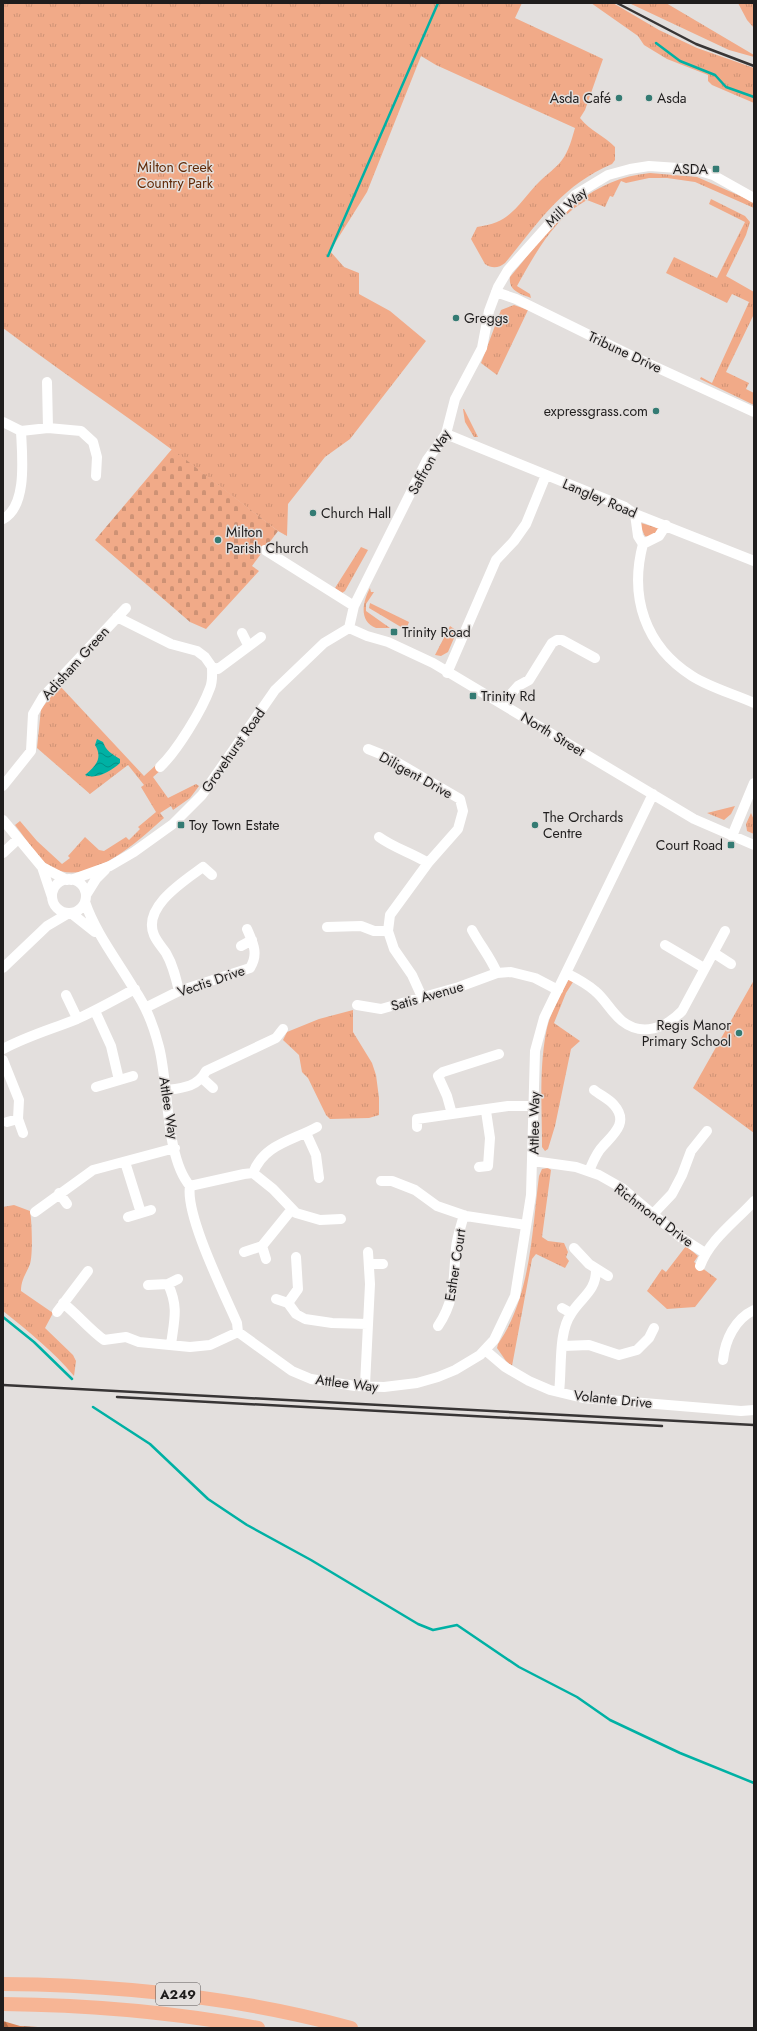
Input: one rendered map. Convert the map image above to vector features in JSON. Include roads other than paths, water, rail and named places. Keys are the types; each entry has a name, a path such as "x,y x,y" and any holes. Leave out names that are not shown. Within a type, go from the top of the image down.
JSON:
{"highway":[{"name":"A249","path":"3,1984 93,1986 187,1995 251,2005 351,2028"},
{"name":"A249","path":"3,2004 84,2006 153,2012 258,2028"}],"street":[{"name":"Mill Way","path":"496,292 508,270 576,195 608,176 630,169 649,166 693,169 713,175 754,198"},
{"name":"Tribune Drive","path":"496,292 516,299 634,357 754,412"},
{"name":"Saffron Way","path":"349,628 354,606 427,460 446,434 455,399 482,348 489,311 496,292"},
{"path":"47,382 48,428"},
{"path":"3,422 22,431 48,428 81,430 93,442 97,457 96,476"},
{"path":"3,519 17,503 22,474 22,431"},
{"name":"Langley Road","path":"446,434 625,507 635,514 754,561"},
{"path":"447,673 496,560 514,541 526,524 546,475"},
{"path":"635,514 638,536 643,544 638,565 640,602 650,630 660,647 676,663 693,676 754,703"},
{"path":"643,544 659,536 666,525"},
{"path":"265,550 354,606"},
{"name":"Adisham Green","path":"3,786 31,751 33,714 39,703 55,682 66,674 126,608"},
{"path":"117,617 171,644 197,651 205,657 212,667 211,687 205,700 183,737 160,767"},
{"name":"North Street","path":"349,628 402,648 433,663 447,673 694,818 754,845"},
{"name":"Grovehurst Road","path":"85,898 96,879 110,866 156,837 190,808 202,795 275,690 324,643 349,628"},
{"path":"242,633 248,645"},
{"path":"212,667 218,668 261,637"},
{"path":"502,704 518,686 529,680 552,643 557,640 562,640 595,658"},
{"name":"Diligent Drive","path":"368,749 388,757 460,799 463,811 458,829 428,863 390,915 388,931"},
{"path":"732,836 754,783"},
{"name":"Attlee Way","path":"238,1332 281,1364 311,1379 341,1384 365,1385 384,1388 417,1383 438,1377 455,1370 480,1355 485,1350 500,1330 515,1296 531,1195 534,1161 535,1051 544,1018 653,794"},
{"path":"3,820 42,867 53,899 60,910 70,913"},
{"path":"379,837 390,845 415,855 428,863"},
{"path":"3,853 18,839"},
{"path":"179,991 174,970 154,934 153,917 160,904 174,888 200,864 212,875"},
{"name":"Grovehurst Road","path":"69,880 110,866"},
{"path":"3,968 47,926 80,909 85,898 82,885 42,867"},
{"path":"47,926 57,884 69,880"},
{"name":"Attlee Way","path":"85,898 101,937 135,989 145,1008 160,1048 175,1148 180,1170 190,1186"},
{"name":"Attlee Way","path":"70,913 87,924 101,937"},
{"path":"326,927 361,926 374,931 388,931 394,949 412,975 422,997"},
{"name":"Vectis Drive","path":"145,1008 179,991 250,968 255,957 255,950 247,929"},
{"path":"472,930 479,944 492,962 497,973"},
{"path":"566,973 595,991 622,1021 641,1029 651,1030 664,1026 673,1021 682,1011 725,931"},
{"name":"Vectis Drive","path":"241,946 252,940"},
{"path":"665,945 704,968"},
{"path":"714,953 731,964"},
{"name":"Satis Avenue","path":"357,1005 381,1009 459,987 497,973 511,972 525,975 558,990"},
{"path":"3,1049 31,1035 95,1011 135,989"},
{"path":"66,995 77,1018"},
{"path":"95,1011 111,1046 119,1080"},
{"path":"166,1090 184,1088 202,1078 206,1071 220,1063 276,1038 283,1029"},
{"path":"452,1114 447,1096 438,1076 443,1072 499,1054"},
{"path":"3,1060 19,1100 18,1119 23,1133"},
{"path":"96,1087 133,1076"},
{"path":"202,1078 213,1088"},
{"path":"589,1171 594,1159 603,1146 615,1134 621,1124 619,1114 614,1104 594,1090"},
{"path":"417,1128 417,1119 486,1111 508,1106 535,1106"},
{"path":"480,1166 488,1166 490,1138 486,1111"},
{"path":"7,1122 18,1119"},
{"path":"253,1173 260,1160 272,1147 317,1127"},
{"path":"654,1213 672,1194 680,1180 691,1151 707,1131"},
{"path":"306,1133 316,1155 319,1178"},
{"path":"35,1212 59,1193 93,1170 175,1148"},
{"name":"Richmond Drive","path":"534,1161 555,1163 589,1171 622,1188 654,1213 680,1237 705,1253"},
{"path":"125,1162 146,1212 128,1217"},
{"path":"63,1303 81,1318 92,1331 104,1340 126,1337 139,1342 190,1347 210,1345 238,1332 237,1323 190,1207 188,1194 190,1186 253,1173 273,1189 292,1209 303,1216 320,1220 341,1219"},
{"path":"381,1182 392,1181 415,1190 437,1206 464,1215 526,1225"},
{"path":"59,1193 67,1204"},
{"path":"700,1266 705,1253 754,1201"},
{"path":"244,1252 262,1246 292,1209"},
{"name":"Esther Court","path":"438,1326 450,1315 454,1287 456,1248 464,1215"},
{"path":"262,1246 266,1260"},
{"path":"574,1248 596,1270 608,1276"},
{"path":"365,1385 370,1264 368,1252"},
{"path":"288,1303 298,1288 296,1257"},
{"path":"370,1264 384,1264"},
{"path":"559,1392 567,1310 582,1302 596,1281 596,1270"},
{"path":"57,1312 88,1271"},
{"path":"148,1285 168,1284 178,1279"},
{"path":"168,1284 174,1299 175,1313 171,1345"},
{"path":"276,1299 288,1303 296,1314 305,1319 332,1323 368,1324"},
{"path":"723,1360 724,1347 731,1333 747,1314 754,1310"},
{"path":"563,1346 589,1346 619,1355 637,1350 649,1338 654,1328"},
{"name":"Volante Drive","path":"485,1350 506,1367 529,1381 559,1392 583,1398 741,1411 754,1410"}],"water":[{"path":"97,739 103,742 112,754 120,759 120,763 99,776 85,775 97,762 98,754 95,745"}],"waterway":[{"path":"328,256 438,3"},
{"path":"656,43 680,61 715,75 726,87 754,97"},
{"path":"3,1317 34,1342 72,1379"},
{"path":"93,1407 150,1444 208,1499 247,1525 311,1560 418,1624 433,1630 457,1625 519,1667 577,1697 610,1720 680,1753 754,1783"}],"railway":[{"path":"617,3 696,44 754,66"},
{"path":"3,1385 754,1425"},
{"path":"117,1397 662,1426"}],"place":[{"name":"Asda Café","path":"619,98"},
{"name":"Asda","path":"649,98"},
{"name":"ASDA","path":"716,169"},
{"name":"Greggs","path":"456,318"},
{"name":"expressgrass.com","path":"656,411"},
{"name":"Church Hall","path":"313,513"},
{"name":"Milton Parish Church","path":"218,540"},
{"name":"Trinity Road","path":"394,632"},
{"name":"Trinity Rd","path":"473,696"},
{"name":"Toy Town Estate","path":"181,825"},
{"name":"The Orchards Centre","path":"535,825"},
{"name":"Court Road","path":"731,845"},
{"name":"Regis Manor Primary School","path":"739,1033"}],"park label":[{"name":"Milton Creek Country Park","path":"175,176"}]}
